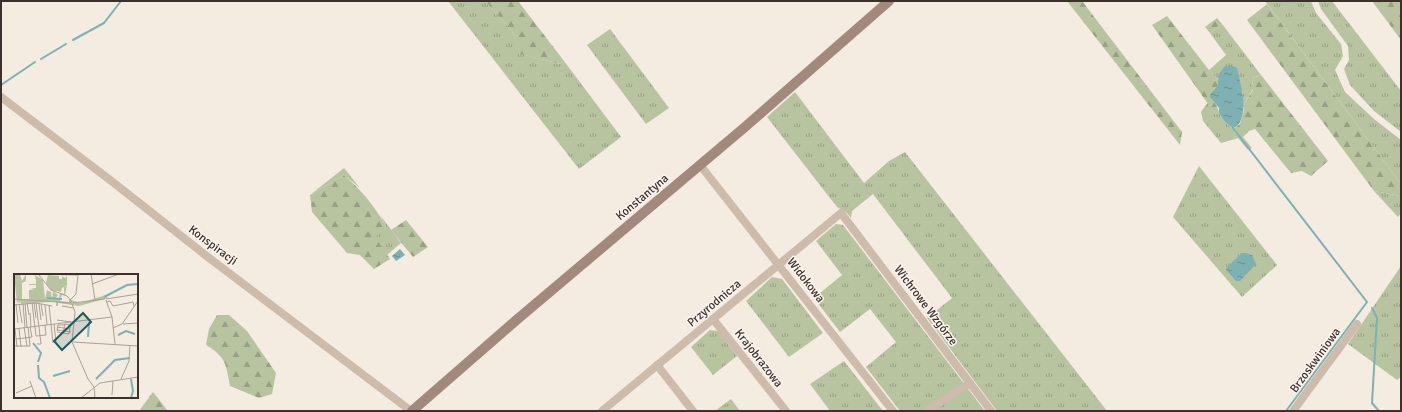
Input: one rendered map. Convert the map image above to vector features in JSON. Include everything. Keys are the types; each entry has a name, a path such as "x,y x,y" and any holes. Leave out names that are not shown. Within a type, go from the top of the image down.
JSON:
{"street":[{"name":"Konstantyna","path":"412,411 700,166 889,1"},
{"name":"Konspiracji","path":"1,97 204,254 412,411"},
{"name":"Widokowa","path":"700,166 893,411"},
{"name":"Przyrodnicza","path":"602,411 841,213"},
{"name":"Wichrowe Wzgórze","path":"841,213 991,411"},
{"name":"Krajobrazowa","path":"713,319 786,411"},
{"name":"Brzoskwiniowa","path":"1293,411 1357,324"},
{"path":"657,365 693,411"},
{"path":"926,411 970,383"}],"green space":[{"path":"448,1 485,1 512,31 521,54 559,64 564,61 621,137 579,169"},
{"path":"485,1 518,1 564,61 559,64 520,54 512,31"},
{"path":"1067,1 1082,1 1182,132 1180,145"},
{"path":"1265,1 1311,1 1316,13 1341,44 1343,56 1335,70 1345,92 1374,119 1401,140 1401,184"},
{"path":"1318,1 1332,1 1401,91 1401,132 1374,111 1350,85 1344,69 1349,60 1348,46 1321,9"},
{"path":"1372,1 1401,1 1401,40"},
{"path":"1267,4 1401,184 1401,196 1374,191 1247,20"},
{"path":"1167,16 1219,81 1217,86 1210,94 1219,113 1215,114 1152,25"},
{"path":"1217,18 1222,24 1210,33 1205,27"},
{"path":"1222,24 1261,75 1252,78 1253,89 1243,105 1242,90 1219,81 1209,70 1226,55 1210,33"},
{"path":"610,29 669,108 646,124 587,45"},
{"path":"1261,75 1328,161 1311,176 1302,171 1291,173 1255,129 1249,131 1243,137 1252,148 1248,150 1238,138 1235,139 1234,135 1236,127 1240,124 1244,110 1243,105 1253,90 1252,78"},
{"path":"795,92 864,183 889,161 905,152 1107,411 997,411 927,318 952,298 873,194 852,211 851,218 847,213 837,207 767,117"},
{"path":"1208,102 1215,114 1219,113 1225,122 1233,128 1236,127 1234,135 1235,139 1221,143 1203,121 1201,112"},
{"path":"1199,166 1277,265 1242,297 1173,217"},
{"path":"344,168 360,188 344,175 310,195"},
{"path":"344,175 367,199 386,227 375,237 390,259 374,269 360,255 347,253 312,212 310,195"},
{"path":"1374,191 1401,196 1401,213 1398,217"},
{"path":"380,215 401,243 387,255 374,237 386,227"},
{"path":"406,220 428,247 413,257 391,230"},
{"path":"836,224 843,225 985,411 900,411 866,367 896,342 870,309 840,332 814,298 842,275 816,241"},
{"path":"1401,266 1401,377 1397,380 1348,344"},
{"path":"772,277 782,279 823,333 789,357 746,301"},
{"path":"217,315 229,315 247,331 276,373 272,394 259,398 230,386 224,362 218,353 206,345 209,329"},
{"path":"710,330 718,331 737,356 713,375 691,347"},
{"path":"844,361 883,411 830,411 810,384"},
{"path":"153,392 168,411 139,411"},
{"path":"731,399 740,411 715,411"}],"water":[{"path":"1231,65 1237,68 1243,102 1240,122 1233,128 1225,122 1219,113 1219,108 1210,97 1210,94 1216,88 1218,83 1218,75 1225,66"},
{"path":"400,249 405,255 396,261 392,256"},
{"path":"1242,253 1252,255 1256,264 1240,281 1236,281 1226,270 1227,267"}],"waterway":[{"path":"73,40 104,23 121,1"},
{"path":"41,59 66,44"},
{"path":"1,85 35,62"},
{"path":"1233,128 1367,302 1286,411"},
{"path":"1372,308 1377,318 1372,403 1379,411"}]}
